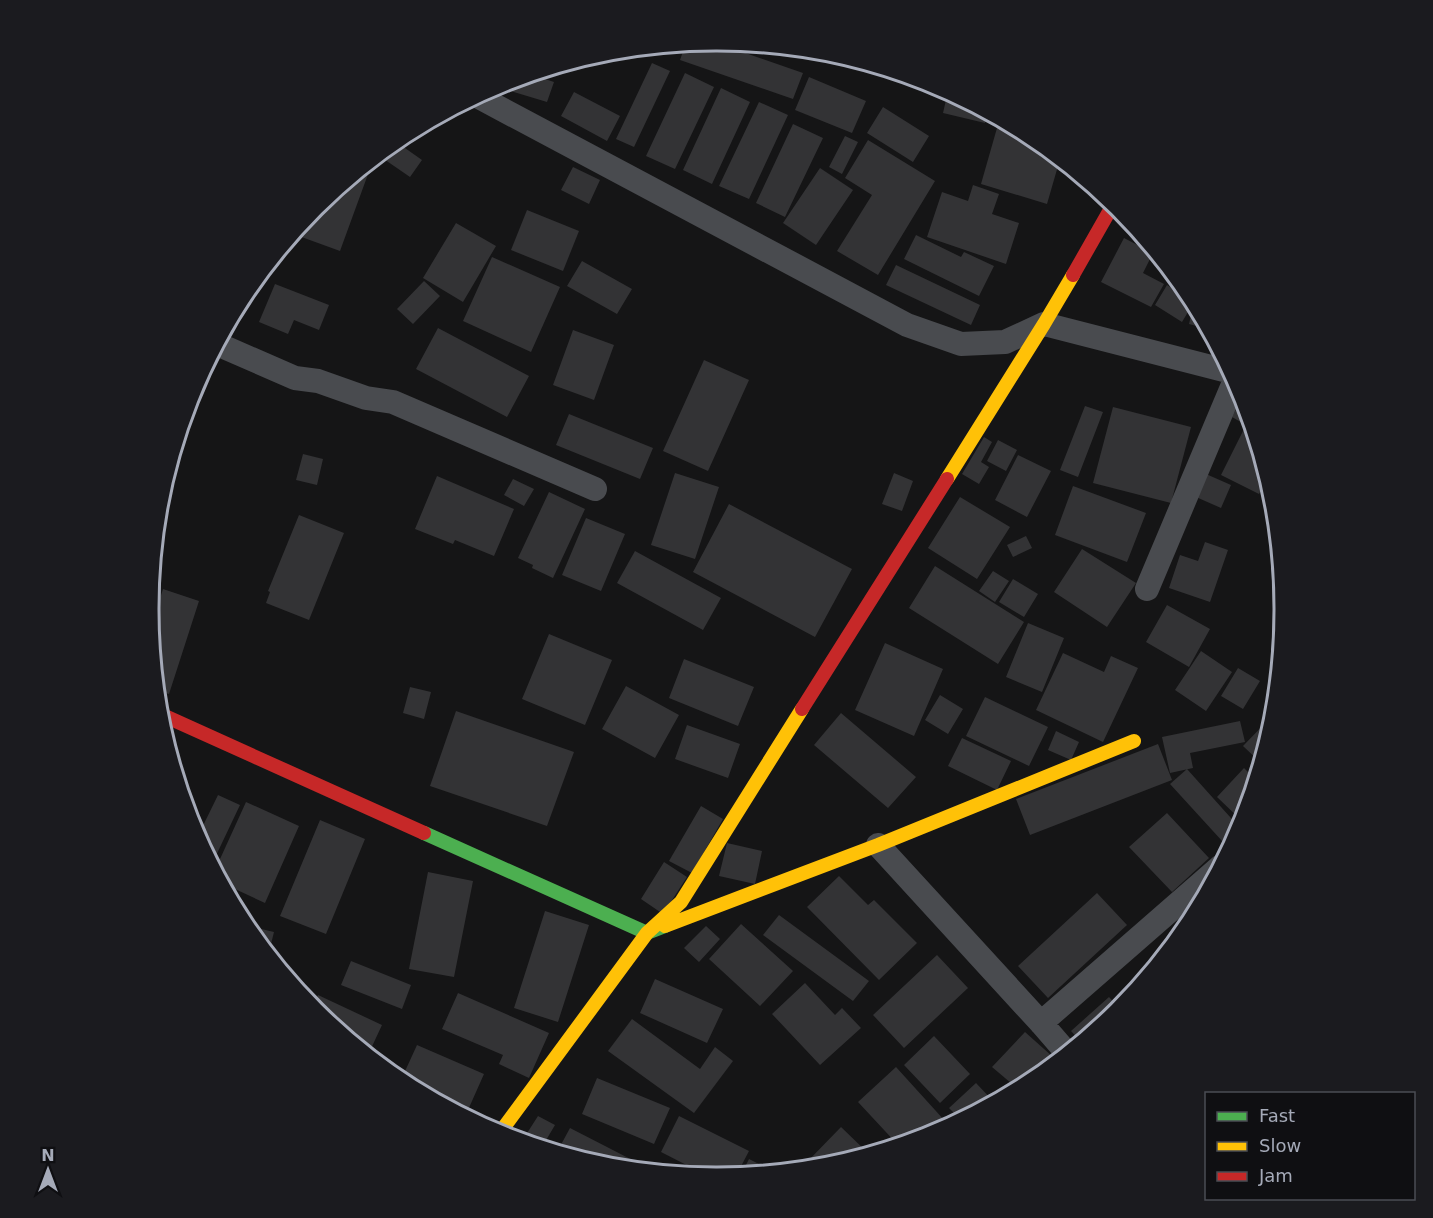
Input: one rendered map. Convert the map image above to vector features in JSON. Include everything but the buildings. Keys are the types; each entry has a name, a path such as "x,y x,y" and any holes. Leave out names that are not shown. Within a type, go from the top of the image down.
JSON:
{"street":[{"path":"486,101 907,325 961,344 1005,342 1044,324 1220,369"},
{"path":"505,1126 647,933 681,902 1044,324 1109,212"},
{"path":"224,347 295,378 318,381 366,398 393,402 595,489"},
{"path":"1147,589 1230,391"},
{"path":"169,719 647,933 878,845 1134,741"},
{"path":"878,845 1062,1047"},
{"path":"1041,1023 1204,881"}],"traffic: fast":[{"path":"424,833 647,933 665,926"}],"traffic: slow":[{"path":"947,479 1073,275"},
{"path":"505,1126 647,933 681,902 802,709"},
{"path":"665,926 878,845 1134,741"}],"traffic: jam":[{"path":"1073,275 1109,212"},
{"path":"802,709 947,479"},
{"path":"169,718 424,833"}]}
